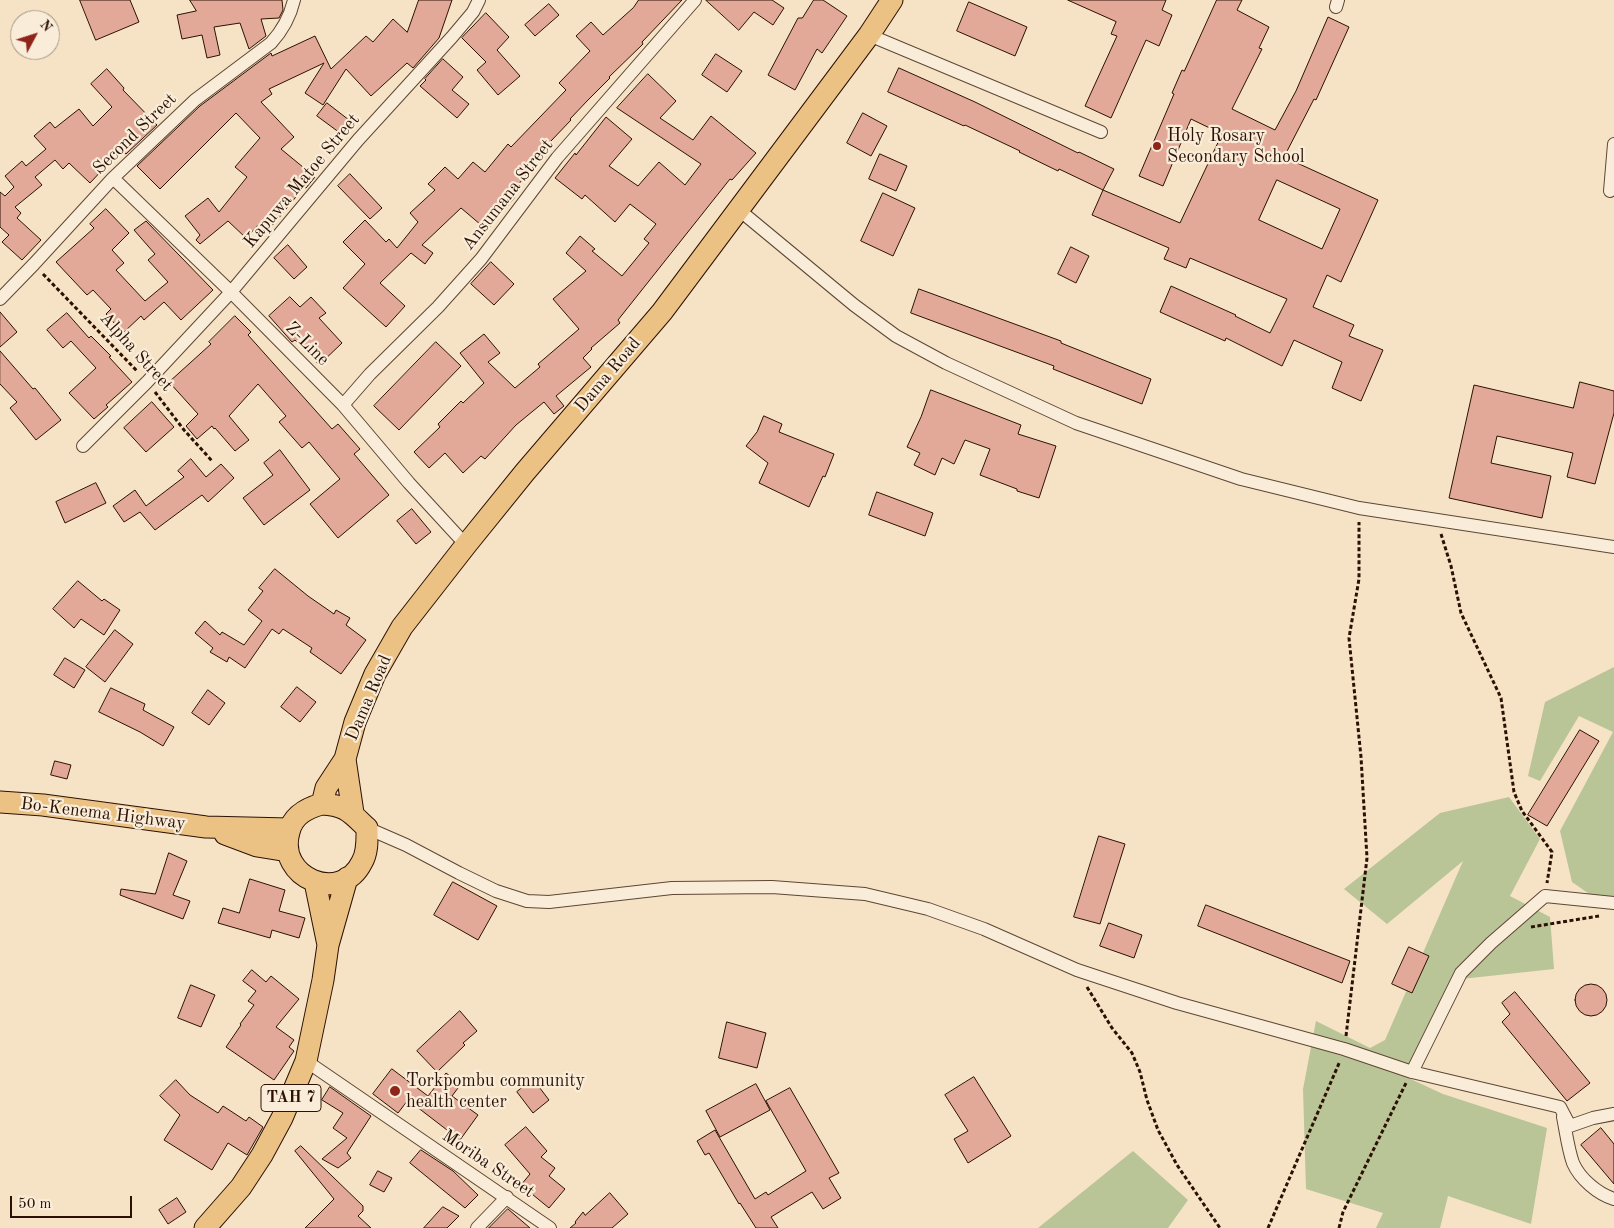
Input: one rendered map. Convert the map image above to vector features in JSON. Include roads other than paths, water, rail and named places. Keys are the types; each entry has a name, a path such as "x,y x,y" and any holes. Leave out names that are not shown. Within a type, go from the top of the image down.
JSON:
{"highway":[{"name":"Dama Road","path":"345,759 355,722 375,674 402,627 525,472 662,312 869,35 892,0"},
{"path":"322,804 326,788 345,759"},
{"path":"345,759 353,813"},
{"name":"Bo-Kenema Highway","path":"0,802 43,805 206,827 290,829"},
{"path":"322,804 338,806 353,813 367,828 366,853 356,872 337,882 326,884 315,882 297,870 291,861 287,840 294,820 312,806 322,804"},
{"name":"Bo-Kenema Highway","path":"206,827 257,846 288,851"},
{"name":"TAH 7","path":"204,1228 241,1188 262,1156 282,1118 306,1061 323,980 328,945 347,878"},
{"name":"TAH 7","path":"315,882 328,945"}],"street":[{"name":"Second Street","path":"0,298 113,178 195,100 282,32 294,0"},
{"name":"Kapuwa Matoe Street","path":"83,446 148,382 231,292 358,140 452,37 473,12 479,0"},
{"name":"Ansumana Street","path":"343,405 370,374 432,314 481,260 557,158 695,0"},
{"path":"869,35 1101,132"},
{"path":"1610,191 1614,144"},
{"name":"Z-Line","path":"113,178 231,292 343,405 409,483 466,545"},
{"path":"738,208 854,305 896,336 946,364 1076,423 1241,479 1359,508 1614,547"},
{"path":"367,828 496,891 527,900 549,902 672,888 772,888 865,894 928,909 984,929 1077,970 1177,1003 1344,1050 1412,1072 1560,1107 1570,1126 1593,1118 1614,1114"},
{"path":"1412,1072 1461,973 1491,943 1545,896 1614,904"},
{"name":"Moriba Street","path":"306,1061 550,1228"},
{"path":"1560,1107 1574,1164 1583,1178 1597,1191 1614,1199"},
{"path":"477,1228 507,1197"}],"place":[{"name":"Holy Rosary Secondary School","path":"1157,146"},
{"name":"Torkpombu community health center","path":"395,1091"}]}
